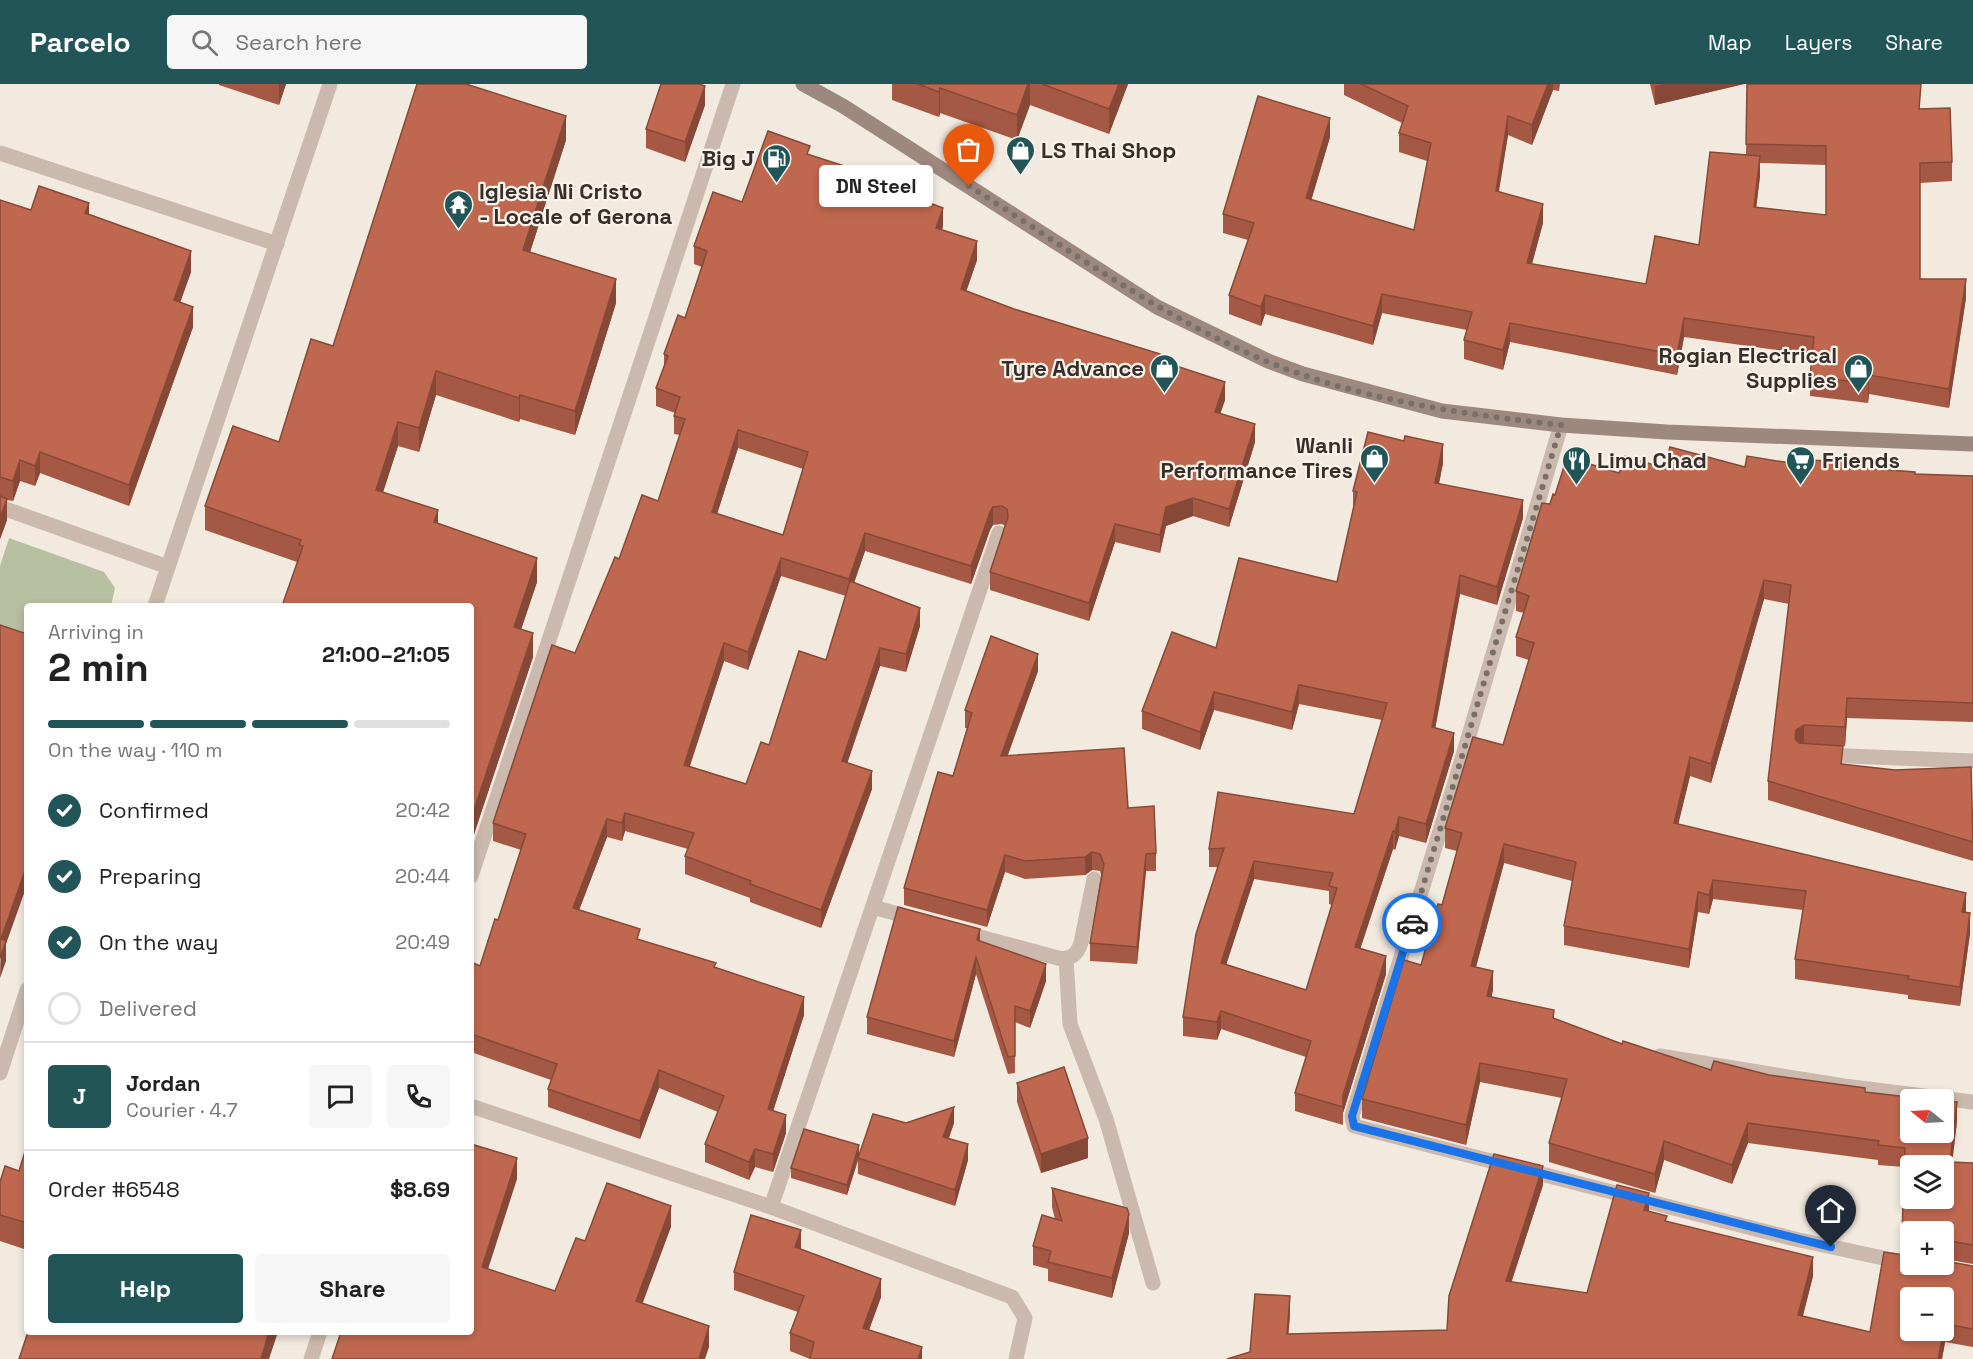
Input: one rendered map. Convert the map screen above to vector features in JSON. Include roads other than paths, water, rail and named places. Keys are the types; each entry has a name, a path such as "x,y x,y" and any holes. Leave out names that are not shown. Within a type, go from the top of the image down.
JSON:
{"main road":[{"path":"804,84 843,106 1157,307 1268,362 1355,389 1442,411 1561,425 1667,432 1973,444"}],"street":[{"path":"156,603 330,84"},
{"path":"474,867 733,84"},
{"path":"0,153 276,244"},
{"path":"1561,425 1456,779 1352,1116 1354,1126 1795,1239 1900,1262"},
{"path":"0,507 168,567"},
{"path":"771,1207 999,533"},
{"path":"1804,754 1973,761"},
{"path":"953,929 1065,959 1079,950 1094,879"},
{"path":"873,907 930,923"},
{"path":"1065,959 1070,1024 1106,1119 1153,1283"},
{"path":"0,1073 23,1015"},
{"path":"1642,1053 1845,1086 1973,1102"},
{"path":"474,1107 771,1207 1012,1297 1025,1318 1016,1359"},
{"path":"311,1359 319,1335"}],"place":[{"name":"LS Thai Shop","path":"1020,176"},
{"name":"Big J","path":"776,184"},
{"name":"DN Steel","path":"969,186"},
{"name":"Iglesia Ni Cristo - Locale of Gerona","path":"458,230"},
{"name":"Tyre Advance","path":"1165,394"},
{"name":"Rogian Electrical Supplies","path":"1858,394"},
{"name":"Wanli Performance Tires","path":"1374,484"},
{"name":"Limu Chad","path":"1576,486"},
{"name":"Friends","path":"1801,486"}]}
